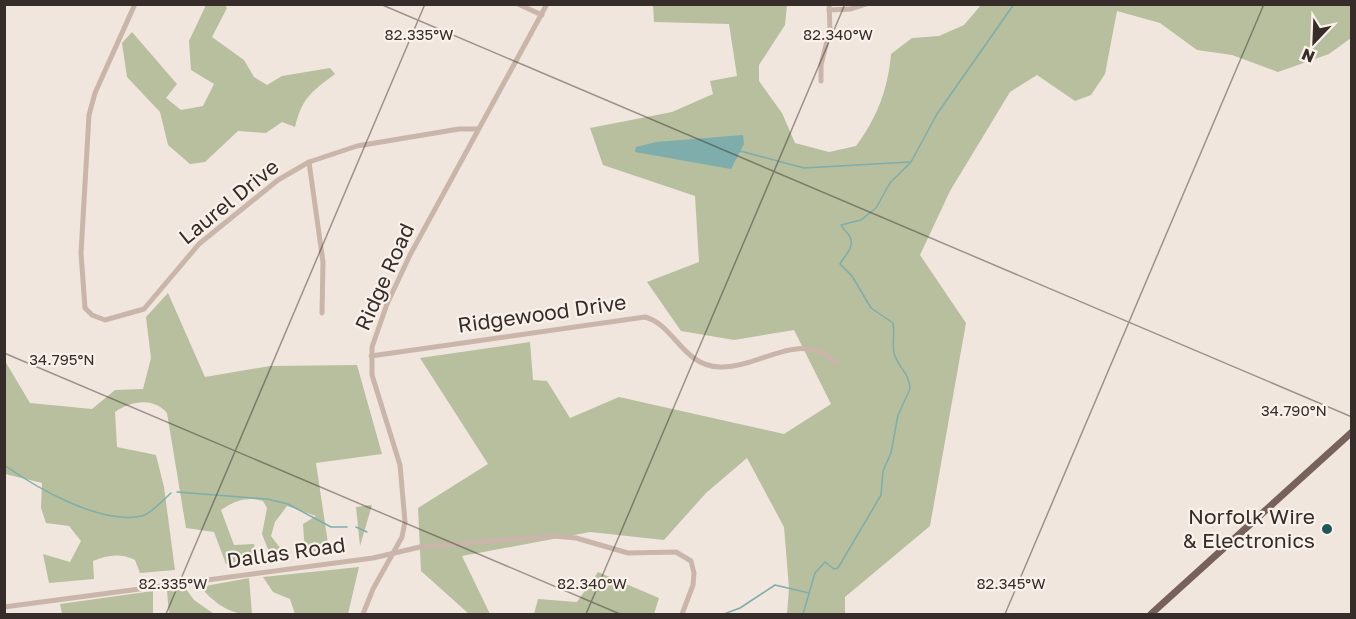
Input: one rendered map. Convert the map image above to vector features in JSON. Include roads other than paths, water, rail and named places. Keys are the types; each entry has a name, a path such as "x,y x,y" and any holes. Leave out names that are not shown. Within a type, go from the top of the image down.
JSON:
{"main road":[{"path":"1151,615 1352,432"}],"street":[{"name":"Laurel Drive","path":"135,4 96,93 89,115 81,253 83,300 87,311 105,320 144,309 199,244 278,180 309,162 357,146 459,129 478,129"},
{"path":"518,4 542,15"},
{"name":"Ridge Road","path":"363,615 373,588 404,530 405,496 396,450 374,384 371,356 377,331 399,278 547,4"},
{"path":"821,81 821,65 830,29 829,7 851,9 866,4"},
{"path":"309,162 323,262 322,313"},
{"name":"Ridgewood Drive","path":"371,356 645,317 655,322 692,357 711,366 728,367 801,347 826,354 837,364"},
{"name":"Dallas Road","path":"4,607 393,553 420,547 554,536 576,538 628,553 676,552 691,561 694,573 693,585 682,615"}],"water":[{"path":"743,135 744,144 731,169 635,152 636,147 656,142"}],"waterway":[{"path":"803,614 815,573 825,562 834,569 838,568 881,495 883,471 891,453 898,415 910,389 908,379 894,353 893,323 871,308 852,276 840,264 851,245 849,235 841,225 861,220 876,208 890,183 911,162 937,114 1014,4"},
{"path":"740,151 804,168 910,162"},
{"path":"4,465 51,494 107,515 142,516 171,493"},
{"path":"177,492 267,499 288,504 331,527 347,527"},
{"path":"356,527 367,532"},
{"path":"724,614 740,608 775,585 809,593"}],"place":[{"name":"Norfolk Wire & Electronics","path":"1327,529"}]}
